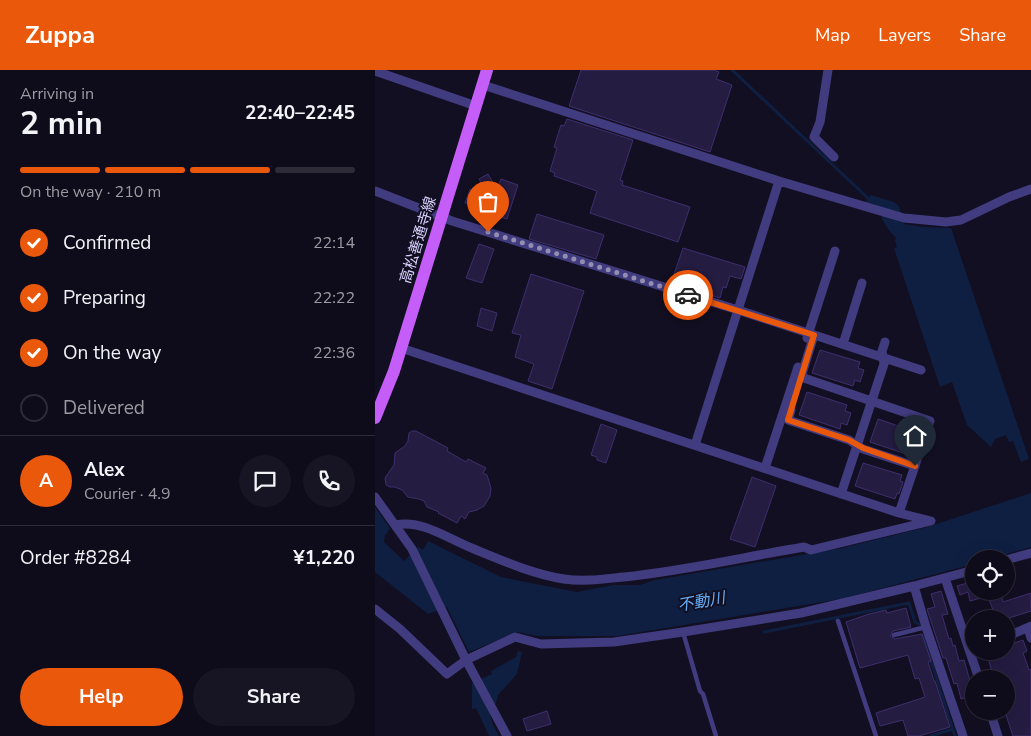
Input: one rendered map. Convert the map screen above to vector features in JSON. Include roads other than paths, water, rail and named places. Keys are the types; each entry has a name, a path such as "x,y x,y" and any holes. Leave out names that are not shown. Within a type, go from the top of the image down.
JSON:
{"main road":[{"name":"高松善通寺線","path":"375,418 394,371 487,70"}],"street":[{"path":"828,70 820,122 814,137 834,157"},
{"path":"375,71 476,106"},
{"path":"483,85 779,181 904,218 938,222 961,220 1009,197 1031,189"},
{"path":"695,445 779,181"},
{"path":"375,191 442,217 921,370"},
{"path":"835,250 788,420 849,440 863,448 915,466"},
{"path":"843,344 862,283"},
{"path":"765,468 811,334"},
{"path":"841,494 884,364 882,351 885,342"},
{"path":"396,525 406,522 432,530 472,549 542,574 565,579 594,580 652,574 804,547 811,550 931,521 899,513 401,348"},
{"path":"801,377 930,421 899,513"},
{"path":"375,498 412,549 466,660 507,736"},
{"path":"1015,557 1031,553"},
{"path":"375,609 414,642 447,674 466,660 515,637 541,644 614,642 801,613 965,572"},
{"path":"945,578 965,631"},
{"path":"914,586 926,628 963,736"},
{"path":"1015,634 1029,627 1031,638"},
{"path":"993,720 998,736"}],"lane":[{"path":"838,621 876,736"},
{"path":"894,634 926,628"},
{"path":"683,632 700,691 703,694 716,736"}],"water":[{"path":"871,195 894,202 899,206 904,224 951,228 1029,459 1021,462 1013,441 1009,442 1006,435 995,439 991,447 967,425 952,382 940,387 894,248 897,247 896,238 885,224 879,207 865,203"},
{"name":"不動川","path":"1031,493 1031,547 1015,552 1015,550 965,550 965,566 841,599 617,636 538,636 517,632 469,652 447,607 428,614 375,572 375,507 390,528 384,542 404,561 418,547 423,550 428,541 501,577 577,592 613,585 640,585 655,580 842,548 927,527"},
{"path":"518,651 522,652 517,674 498,695 490,714 499,736 489,736 476,708 472,709 472,683 492,674 491,671 516,657"}],"waterway":[{"path":"732,70 870,200"},
{"path":"764,632 909,603 915,622 919,624"},
{"path":"923,636 955,736"},
{"path":"931,736 953,729"}]}
